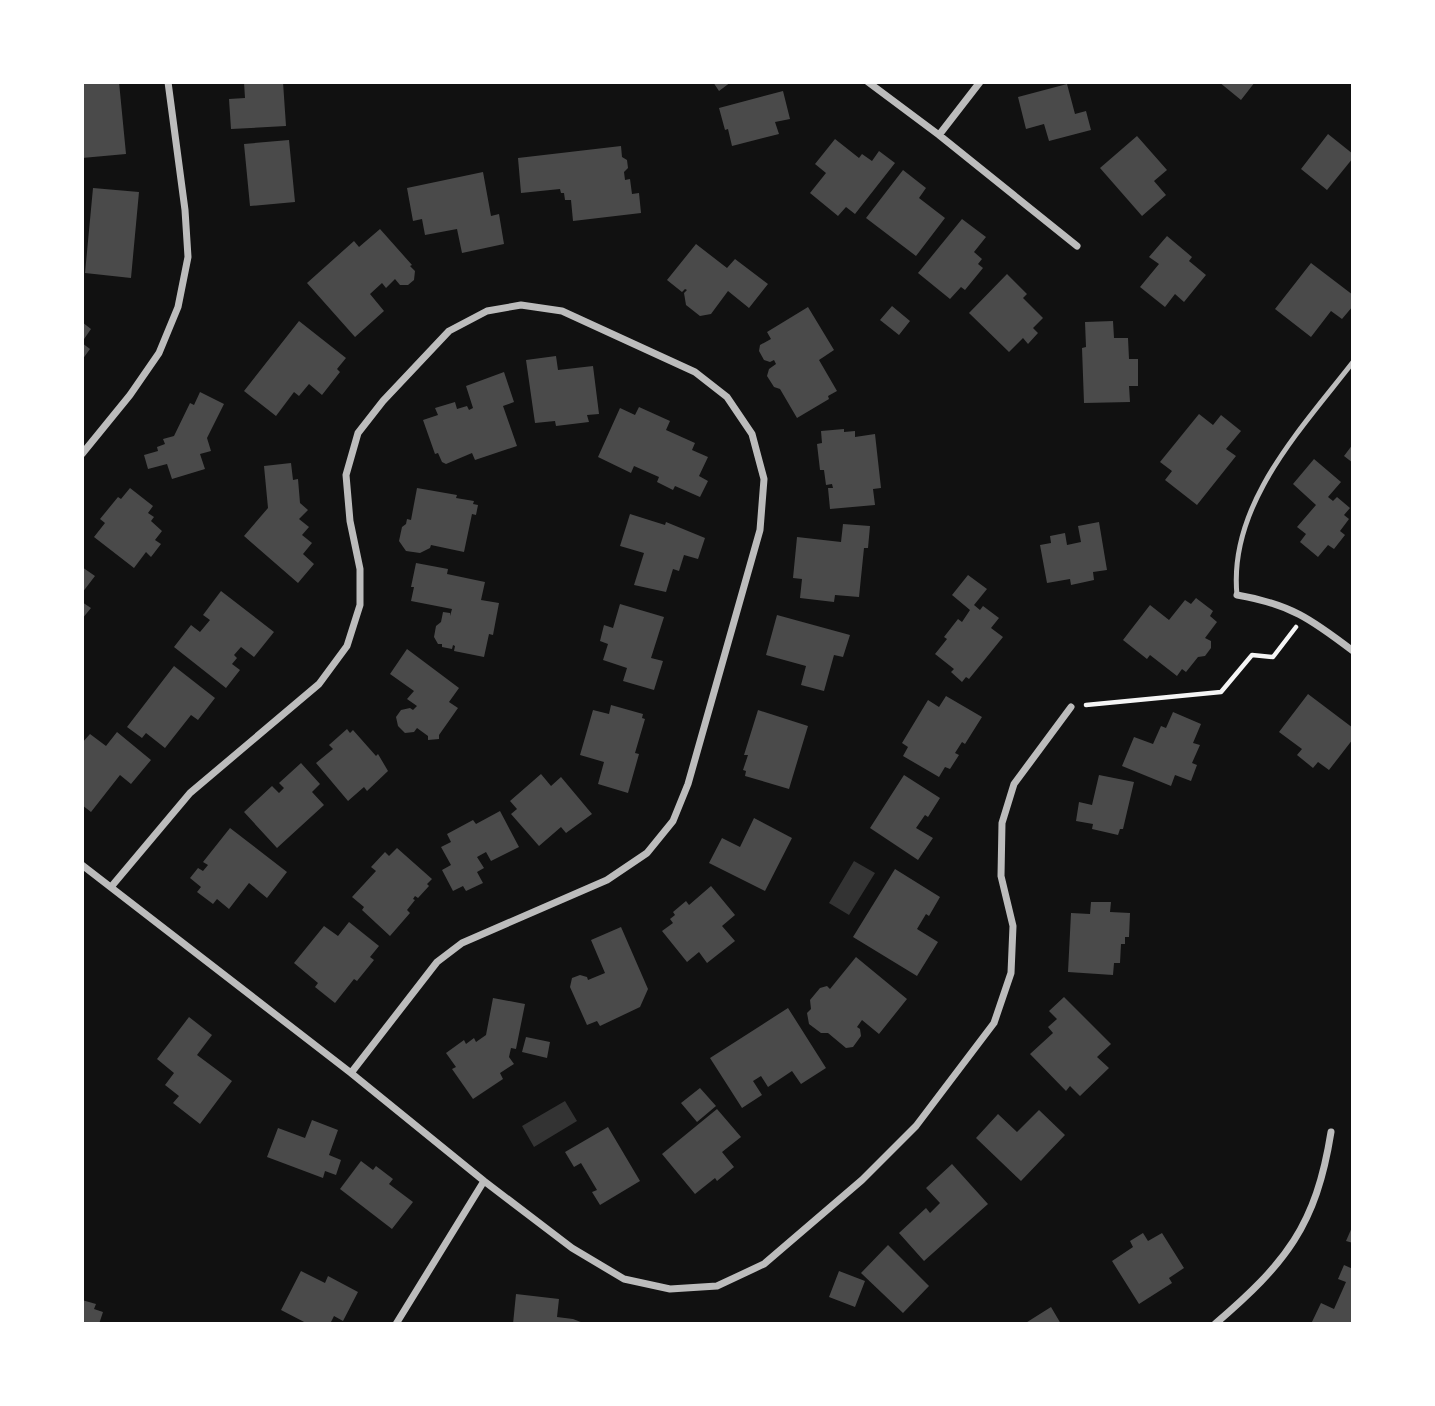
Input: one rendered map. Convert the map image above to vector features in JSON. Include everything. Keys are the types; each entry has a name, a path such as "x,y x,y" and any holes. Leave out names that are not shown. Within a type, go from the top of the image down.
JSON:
{"street":[{"path":"82,454 130,396 159,353 178,307 188,257 185,210 168,82"},
{"path":"868,82 939,135 1077,246"},
{"path":"939,135 981,82"},
{"path":"111,887 190,793 318,684 346,646 360,605 360,569 349,521 346,475 358,433 383,401 449,331 487,311 521,305 562,312 695,372 727,397 752,434 764,479 760,530 688,785 673,821 647,853 607,880 462,943 437,962 351,1073"},
{"path":"1237,595 1274,603 1305,616 1353,651"},
{"path":"82,865 572,1248 624,1279 670,1289 717,1286 764,1264 862,1180 916,1126 994,1023 1011,973 1013,926 1001,876 1002,822 1014,784 1071,707"},
{"path":"1215,1324 1257,1287 1282,1259 1301,1231 1325,1167 1331,1132"},
{"path":"396,1324 484,1181"}],"lane":[{"path":"1237,595 1237,555 1265,483 1282,454 1353,362"}],"path":[{"path":"1071,707 1221,692 1252,656 1273,657 1305,616"}],"shaded area":[{"path":"854,861 875,873 849,915 829,903"},
{"path":"565,1101 577,1121 534,1147 522,1126"}],"building":[{"path":"82,82 119,82 126,154 82,158"},
{"path":"244,82 283,82 286,126 231,129 229,99 245,98"},
{"path":"713,82 731,82 719,91"},
{"path":"1219,82 1255,82 1241,100"},
{"path":"1067,84 1075,114 1086,111 1091,130 1049,141 1044,124 1026,129 1018,97"},
{"path":"783,91 790,119 775,122 779,134 732,146 719,108"},
{"path":"1328,134 1353,154 1353,158 1327,190 1301,169"},
{"path":"1137,136 1167,170 1154,181 1166,195 1142,216 1100,168"},
{"path":"835,139 859,158 862,154 872,161 879,151 895,163 855,214 846,207 838,216 810,193 826,173 815,164"},
{"path":"289,140 295,202 250,206 244,144"},
{"path":"621,146 622,157 627,160 628,168 624,172 625,180 630,179 632,194 639,193 641,213 573,221 571,200 565,200 560,189 521,193 518,158"},
{"path":"903,170 926,188 919,198 945,218 916,256 866,218"},
{"path":"483,172 491,216 499,214 504,244 462,253 457,229 425,235 422,219 413,221 407,188"},
{"path":"93,188 139,192 131,278 85,273"},
{"path":"962,219 986,237 974,252 982,259 978,264 983,268 965,290 961,287 950,299 918,273"},
{"path":"380,229 412,265 410,266 415,271 414,280 408,285 400,285 395,279 386,288 382,283 370,294 384,311 355,337 307,283 354,241 359,247"},
{"path":"1167,236 1192,257 1189,261 1206,275 1184,302 1175,294 1165,307 1140,287 1159,264 1149,257"},
{"path":"696,244 727,268 735,259 768,284 749,308 728,291 711,314 700,316 686,305 684,293 687,290 682,292 667,280"},
{"path":"1311,263 1353,295 1353,306 1342,319 1331,311 1311,337 1275,309"},
{"path":"1007,274 1027,294 1023,298 1043,318 1033,328 1038,333 1028,344 1023,338 1009,352 969,313"},
{"path":"892,306 910,321 899,335 880,320"},
{"path":"808,307 834,350 819,360 837,391 828,396 829,399 797,418 780,389 774,387 767,376 769,369 776,364 774,360 764,360 759,351 760,345 771,339 767,332"},
{"path":"299,321 346,358 337,369 340,372 322,395 309,384 299,396 294,392 276,416 244,391"},
{"path":"1113,321 1114,338 1128,338 1129,359 1138,359 1138,386 1129,386 1130,402 1084,403 1082,348 1086,347 1085,322"},
{"path":"82,322 91,329 82,342"},
{"path":"82,343 90,349 82,360"},
{"path":"556,356 558,370 593,366 599,414 587,415 589,422 556,426 555,421 535,423 526,360"},
{"path":"504,372 514,402 503,406 517,446 475,460 472,453 446,464 442,462 438,453 435,454 423,420 438,415 435,408 455,402 457,409 467,406 469,410 473,408 466,386"},
{"path":"200,392 224,404 207,438 211,451 200,454 205,469 172,479 167,464 148,469 144,455 158,451 157,447 165,444 163,439 174,436 190,403 194,405"},
{"path":"639,407 670,421 666,430 695,443 692,450 708,457 699,476 708,481 700,497 675,486 673,490 657,482 659,477 634,466 631,473 598,457 620,408 635,415"},
{"path":"1199,414 1213,425 1221,415 1241,431 1226,449 1236,456 1197,505 1165,480 1172,471 1160,462"},
{"path":"844,429 844,432 855,431 855,437 875,434 881,488 873,489 875,505 830,509 828,488 833,488 832,484 826,485 824,470 820,470 817,444 822,443 821,431"},
{"path":"1353,444 1353,463 1344,456"},
{"path":"1314,459 1341,482 1328,497 1333,501 1337,497 1350,508 1344,515 1349,519 1340,531 1345,535 1334,549 1328,545 1318,557 1300,542 1306,534 1297,527 1316,505 1293,484"},
{"path":"291,463 293,480 298,479 300,503 308,510 299,519 309,527 302,535 312,543 303,554 314,564 298,583 244,536 268,508 264,466"},
{"path":"130,488 153,506 148,513 154,517 151,521 162,531 155,540 161,544 151,557 146,552 134,568 94,537 105,523 100,519 118,497 121,499"},
{"path":"417,488 457,495 456,498 474,501 473,504 478,505 476,515 472,514 464,552 431,545 420,553 406,551 399,541 402,527 407,519 411,520"},
{"path":"630,514 665,525 666,522 705,538 698,559 684,555 679,571 673,569 666,592 634,585 644,553 620,546"},
{"path":"1099,522 1107,570 1093,572 1094,580 1071,585 1070,579 1047,583 1040,545 1051,543 1050,536 1065,533 1067,545 1081,542 1078,526"},
{"path":"843,524 870,526 868,548 864,548 859,597 835,595 834,602 800,598 802,579 793,578 797,537 841,542"},
{"path":"416,563 448,569 447,574 485,582 481,600 499,603 493,635 489,634 484,657 454,651 453,645 452,649 438,644 434,637 436,626 441,622 443,612 450,613 450,616 452,609 411,601"},
{"path":"82,567 95,576 82,593"},
{"path":"968,575 987,589 974,605 980,610 983,606 999,618 991,628 1003,637 969,679 966,677 962,682 951,672 954,669 935,654 958,619 962,622 970,610 952,595"},
{"path":"221,591 274,632 254,657 241,647 234,655 237,658 232,664 240,670 226,688 174,647 191,625 200,632 210,620 203,615"},
{"path":"1196,598 1213,611 1210,616 1217,622 1205,638 1211,641 1211,648 1205,656 1198,657 1186,672 1182,669 1177,676 1150,655 1147,659 1123,640 1150,605 1169,620 1185,600 1191,604"},
{"path":"82,602 91,608 82,619"},
{"path":"620,604 664,617 651,658 663,661 654,690 623,681 627,668 603,660 608,644 600,641 604,625 613,628"},
{"path":"777,615 850,635 843,657 834,655 824,691 801,685 806,666 766,655"},
{"path":"407,649 459,688 449,702 458,708 439,739 428,740 428,736 417,728 414,732 405,733 398,726 396,717 401,710 413,710 417,706 407,699 414,691 390,674"},
{"path":"174,666 215,698 198,720 191,715 165,748 146,733 142,738 127,727"},
{"path":"1308,694 1353,728 1353,739 1329,770 1318,762 1313,768 1297,755 1302,749 1279,732"},
{"path":"946,696 982,717 965,744 962,742 955,753 959,755 950,769 945,767 939,777 903,756 908,747 902,743 928,700 939,707"},
{"path":"611,705 643,714 642,718 645,719 635,753 639,754 628,793 598,784 604,762 580,755 593,710 609,714"},
{"path":"758,710 808,726 789,789 745,776 746,771 743,770 748,755 744,755"},
{"path":"1173,712 1201,724 1193,743 1200,745 1192,763 1197,765 1191,781 1175,775 1171,786 1122,766 1134,737 1153,744 1161,726 1166,728"},
{"path":"347,729 350,733 353,730 376,756 378,754 388,771 367,791 364,787 348,801 316,763 333,749 329,745"},
{"path":"117,732 151,760 131,784 120,775 91,812 82,805 82,743 90,734 106,746"},
{"path":"301,763 320,784 312,792 324,805 277,848 244,812 272,786 279,793 284,788 279,783"},
{"path":"541,774 551,786 561,777 592,814 566,833 561,827 539,846 511,814 517,809 510,801"},
{"path":"904,775 940,798 928,817 925,815 916,828 933,838 918,860 870,828"},
{"path":"1099,775 1134,782 1123,829 1120,829 1118,835 1092,829 1093,824 1076,821 1079,802 1092,805"},
{"path":"500,811 519,847 491,861 486,852 477,857 484,868 477,872 483,883 466,891 463,886 453,891 442,870 451,865 441,847 451,842 447,834 473,820 476,824"},
{"path":"754,818 792,838 765,891 709,863 722,838 740,847"},
{"path":"230,828 287,872 267,898 249,883 229,909 217,899 213,904 197,892 201,887 190,878 198,868 203,871 208,865 203,862"},
{"path":"397,848 432,879 418,898 415,896 407,910 410,913 390,936 352,897 376,871 371,867 385,852 389,856"},
{"path":"895,869 940,897 929,916 926,914 917,929 938,942 917,976 853,937"},
{"path":"711,886 735,915 722,926 735,941 707,963 699,952 687,962 662,931 673,923 670,919 675,915 673,912 686,901 689,905"},
{"path":"1091,902 1111,902 1110,912 1130,913 1129,937 1125,937 1125,944 1121,944 1120,963 1114,963 1113,975 1068,972 1071,913 1090,914"},
{"path":"349,922 379,946 370,957 374,960 335,1003 315,987 318,983 294,963 324,926 338,936"},
{"path":"621,927 648,989 640,1007 600,1026 597,1021 587,1025 570,987 572,978 580,975 588,980 605,973 591,940"},
{"path":"856,957 907,999 879,1034 862,1020 857,1027 861,1036 853,1047 846,1048 828,1033 821,1033 809,1024 807,1013 811,1009 810,1000 820,988 827,986 830,989"},
{"path":"1064,997 1111,1044 1097,1057 1109,1068 1080,1096 1070,1086 1066,1091 1030,1054 1053,1033 1048,1027 1057,1019 1049,1011"},
{"path":"493,998 525,1004 516,1049 511,1048 509,1057 514,1064 500,1073 503,1079 473,1099 452,1069 456,1067 446,1053 464,1040 466,1044 474,1038 476,1042 486,1035"},
{"path":"788,1008 826,1068 801,1084 792,1071 768,1087 761,1076 753,1081 762,1095 742,1108 710,1058"},
{"path":"189,1017 212,1035 197,1055 232,1081 200,1124 173,1103 179,1096 165,1085 174,1073 157,1059"},
{"path":"526,1037 550,1042 547,1058 522,1052"},
{"path":"700,1088 716,1106 697,1122 681,1103"},
{"path":"717,1109 741,1137 722,1152 734,1167 695,1194 662,1154"},
{"path":"1039,1110 1065,1135 1021,1181 976,1138 998,1114 1017,1132"},
{"path":"312,1120 338,1130 329,1155 341,1160 336,1175 325,1171 323,1178 267,1157 278,1128 305,1138"},
{"path":"608,1127 640,1181 600,1205 592,1192 597,1190 581,1163 574,1167 565,1152"},
{"path":"361,1161 373,1170 376,1166 393,1179 389,1184 413,1202 392,1229 340,1189"},
{"path":"952,1164 988,1204 924,1261 899,1233 926,1208 930,1213 940,1203 926,1188"},
{"path":"1353,1225 1353,1243 1346,1241"},
{"path":"1143,1233 1148,1241 1162,1233 1184,1268 1169,1278 1172,1283 1139,1304 1112,1261 1133,1247 1130,1241"},
{"path":"888,1245 929,1286 903,1313 861,1273"},
{"path":"1344,1265 1353,1269 1353,1324 1311,1324 1321,1303 1334,1309 1346,1282 1338,1279"},
{"path":"301,1271 325,1283 328,1276 358,1292 343,1321 334,1316 330,1324 308,1324 281,1310"},
{"path":"839,1271 865,1281 855,1307 829,1297"},
{"path":"516,1294 559,1299 557,1317 586,1324 513,1324"},
{"path":"82,1300 96,1304 94,1309 103,1312 99,1324 82,1324"},
{"path":"1051,1307 1061,1324 1024,1324"}]}
